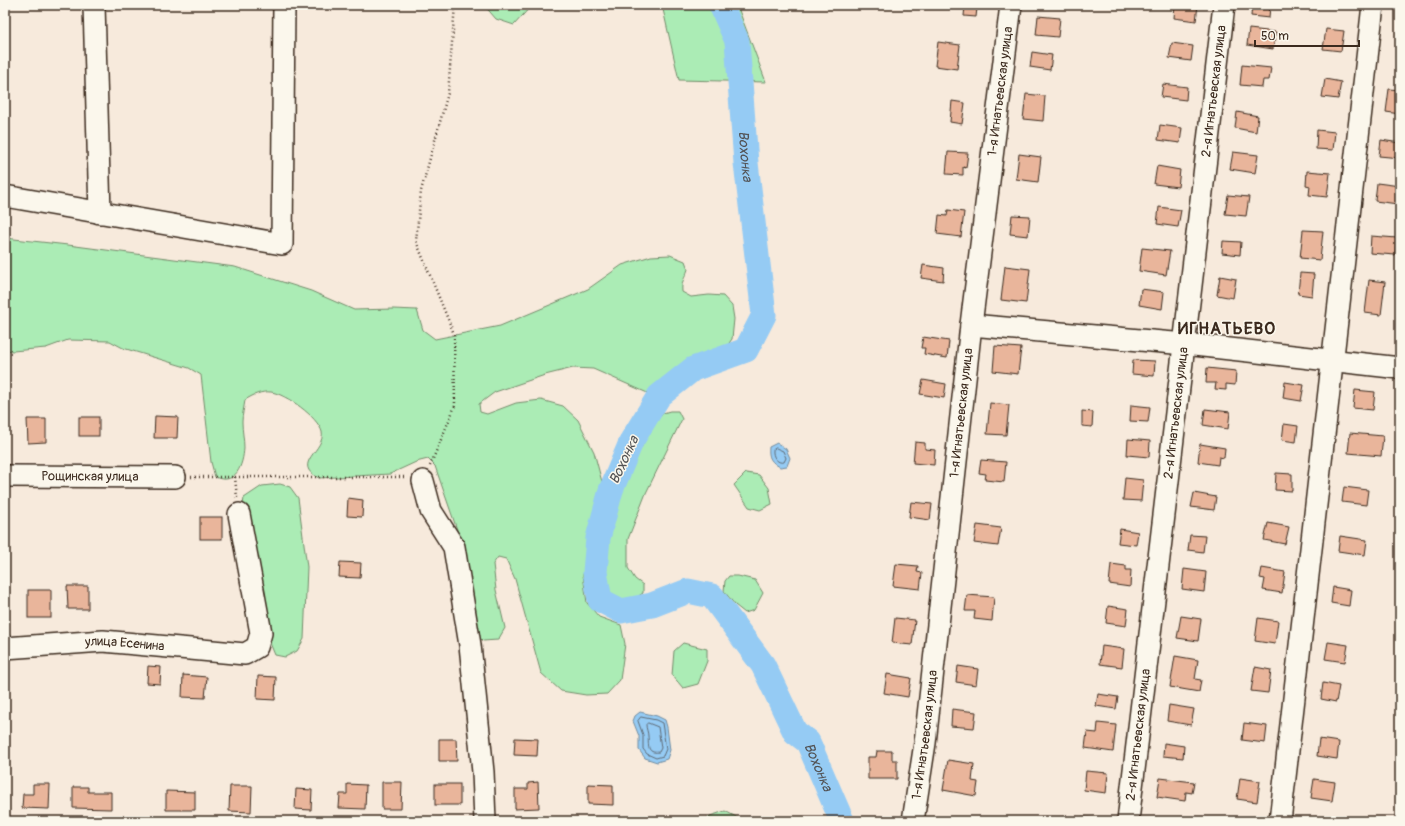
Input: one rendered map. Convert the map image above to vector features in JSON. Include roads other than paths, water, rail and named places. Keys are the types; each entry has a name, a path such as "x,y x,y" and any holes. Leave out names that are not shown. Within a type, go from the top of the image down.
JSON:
{"street":[{"path":"94,5 100,213"},
{"path":"5,196 282,244 284,5"},
{"name":"1-я Игнатьевская улица","path":"913,821 925,743 971,325 1010,5"},
{"name":"2-я Игнатьевская улица","path":"1128,821 1224,5"},
{"path":"1280,821 1373,5"},
{"path":"971,325 1185,344 1400,368"},
{"name":"Рощинская улица","path":"5,476 175,477"},
{"path":"417,478 431,511 454,547 471,653 483,772 485,821"},
{"name":"улица Есенина","path":"5,648 103,641 245,654 257,648 261,633 239,514"}],"water":[{"path":"777,443 786,449 790,458 787,466 780,467 772,461 770,457 769,447"},
{"path":"640,712 657,716 665,720 670,750 667,759 657,762 645,758 639,750 639,736 633,721 635,716"}],"waterway":[{"name":"Вохонка","path":"721,5 737,41 746,163 764,315 746,350 693,369 659,396 632,440 611,490 598,538 595,572 600,600 621,611 652,605 688,591 712,596 763,665 795,732 808,742 842,821"}],"district":[{"name":"ИГНАТЬЕВО","path":"1227,328"}]}
